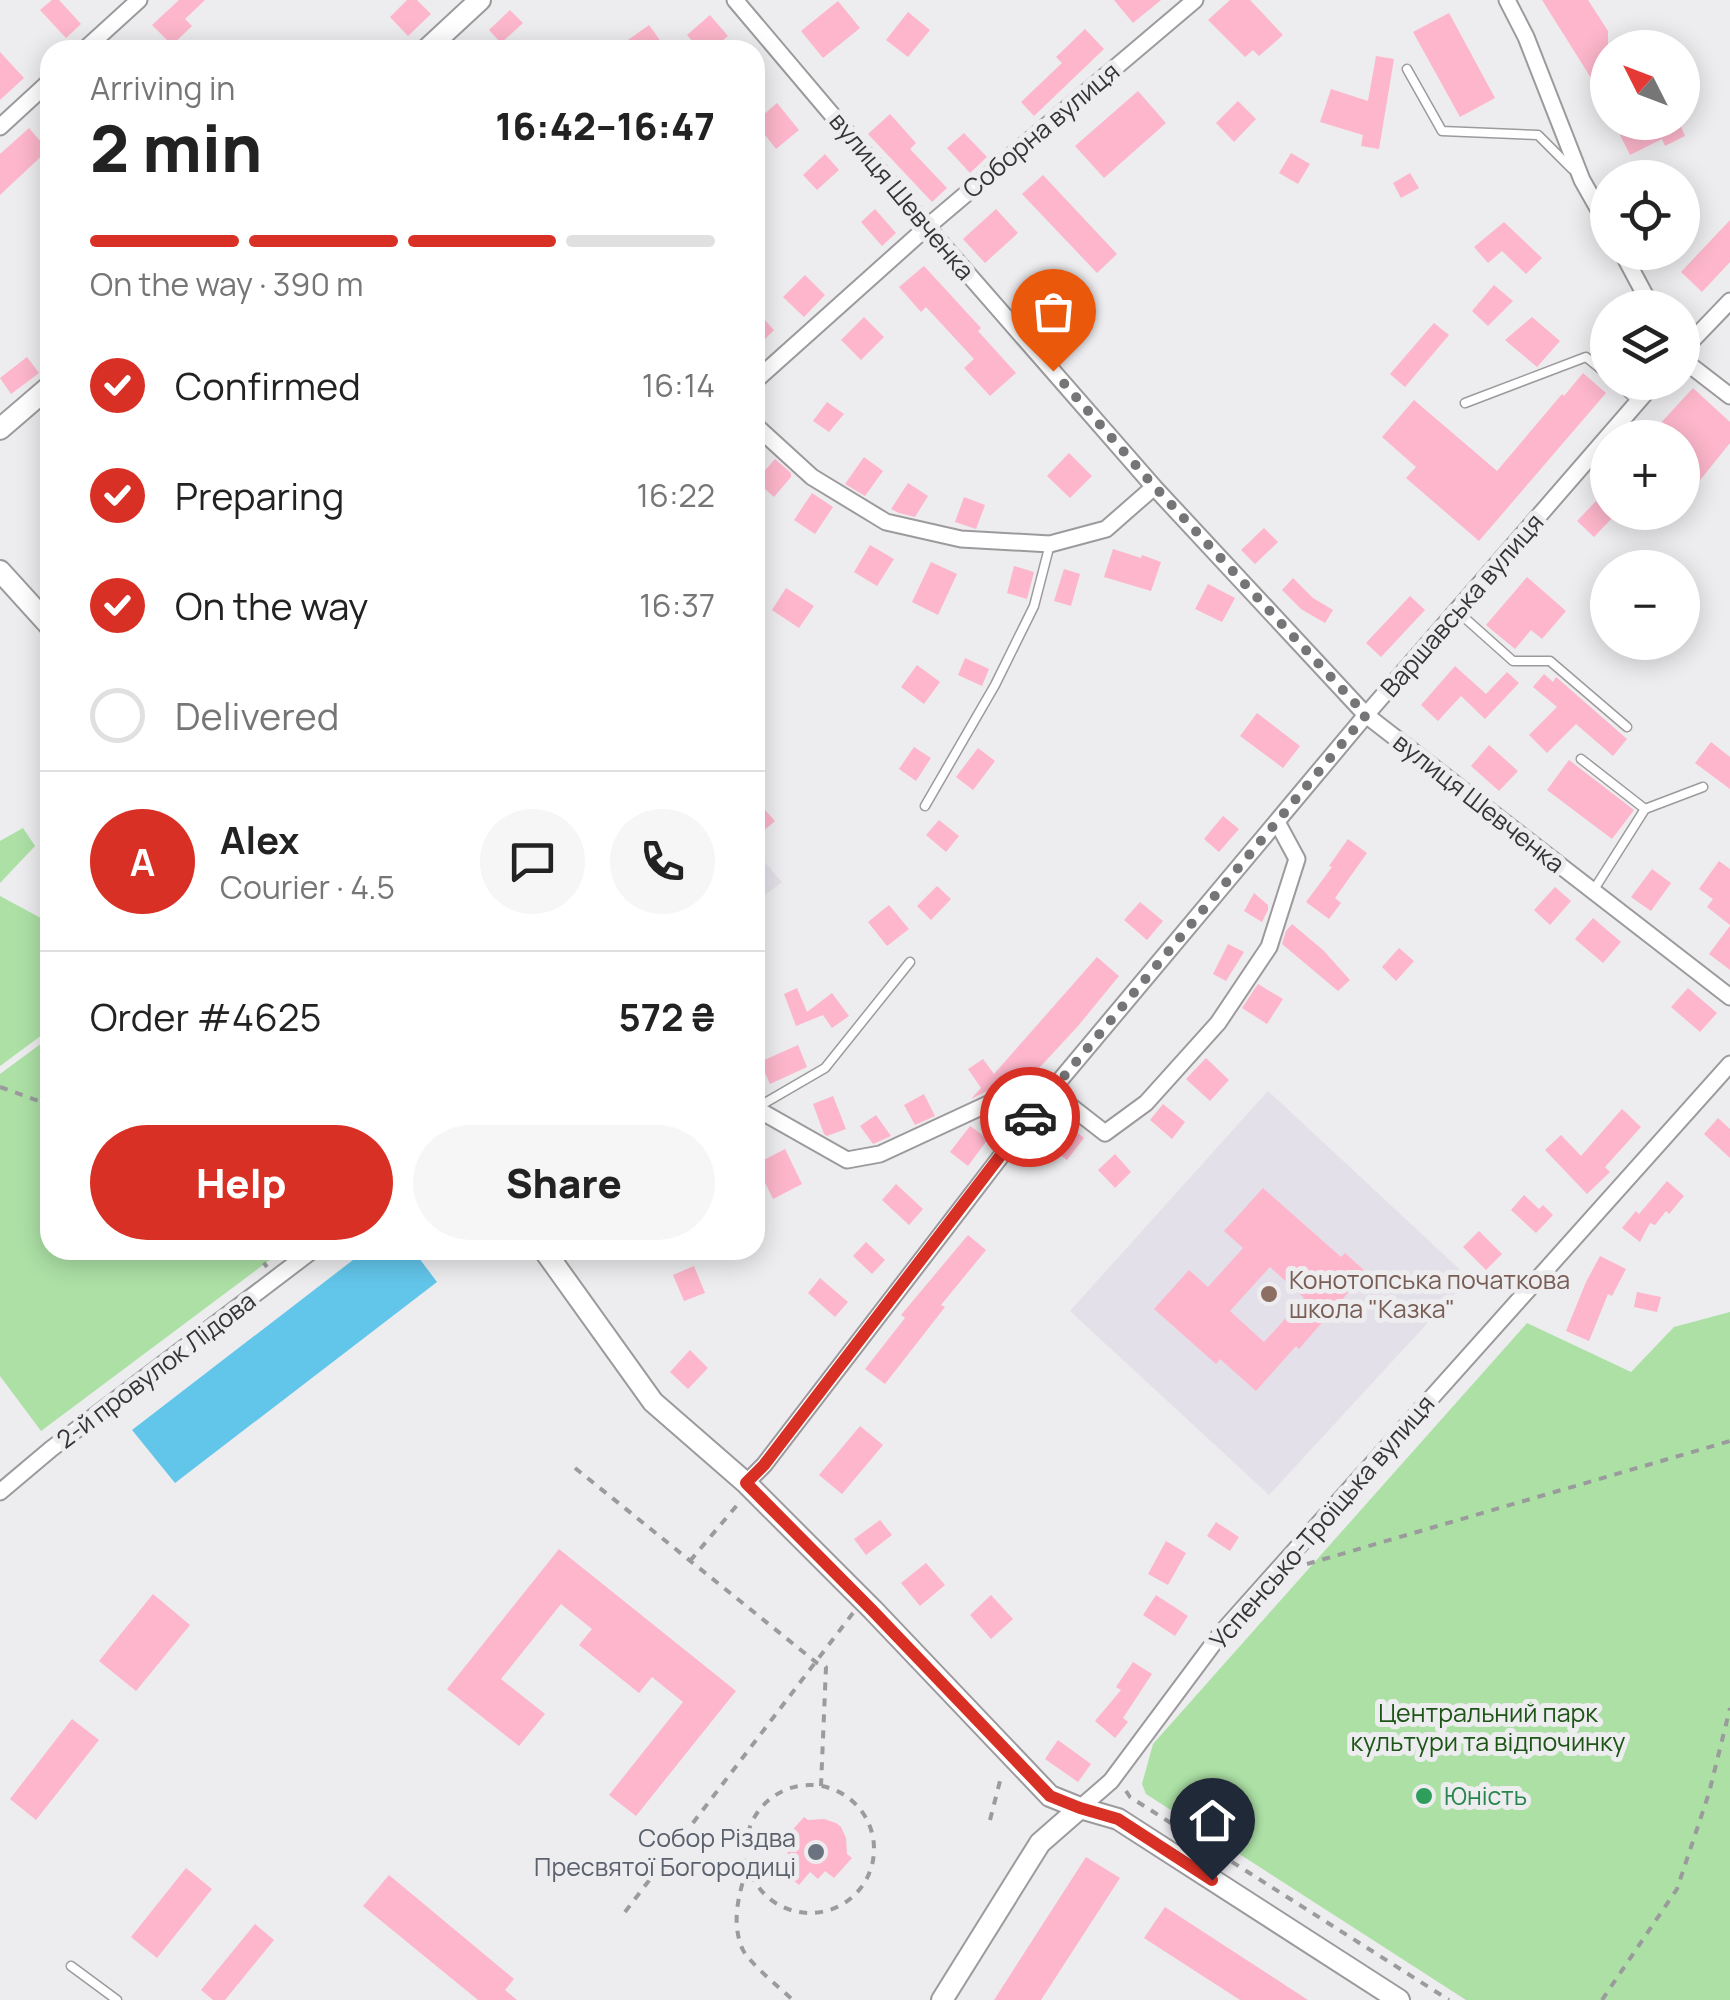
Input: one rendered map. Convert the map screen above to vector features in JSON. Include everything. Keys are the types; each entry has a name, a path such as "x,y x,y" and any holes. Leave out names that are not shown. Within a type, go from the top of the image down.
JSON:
{"main road":[{"path":"437,40 480,0"},
{"path":"0,429 40,395"},
{"path":"0,571 40,615"},
{"path":"551,1260 653,1402 746,1483 1050,1796 1118,1819 1399,2000"},
{"name":"Успенсько-Троїцька вулиця","path":"942,2000 1040,1843 1080,1808"}],"street":[{"path":"95,40 139,0"},
{"name":"вулиця Шевченка","path":"735,0 1154,486 1366,715 1730,997"},
{"name":"Соборна вулиця","path":"765,372 927,227 1195,0"},
{"path":"1507,0 1590,194"},
{"path":"0,127 40,90"},
{"path":"1700,335 1730,301"},
{"path":"1700,370 1730,396"},
{"name":"Варшавська вулиця","path":"746,1483 764,1465 1051,1091 1366,715 1638,402"},
{"path":"765,434 812,477 886,522 961,539 1050,544 1106,530 1154,486"},
{"path":"1051,1091 1106,1133 1146,1103 1218,1024 1269,947 1296,859 1277,822"},
{"name":"Успенсько-Троїцька вулиця","path":"1080,1808 1111,1781 1222,1632 1730,1064"},
{"path":"765,1113 847,1160 880,1154 990,1103 1034,1112"},
{"name":"2-й провулок Лідова","path":"0,1492 300,1260"}],"lane":[{"path":"1407,69 1442,131 1538,134 1582,180"},
{"path":"1466,403 1586,357 1590,360"},
{"path":"925,806 996,685 1034,606 1050,544"},
{"path":"1457,611 1513,662 1550,662 1627,727"},
{"path":"1581,759 1645,809"},
{"path":"1593,891 1645,809 1703,788"},
{"path":"765,1103 825,1068 910,962"},
{"path":"70,1966 117,2000"}],"path":[{"path":"0,1087 40,1101"},
{"path":"1305,1564 1730,1440"},
{"path":"575,1468 826,1667 821,1786"},
{"path":"690,1561 738,1504"},
{"path":"624,1912 853,1613"},
{"path":"1602,2000 1677,1889 1709,1792 1730,1708"},
{"path":"990,1820 1000,1781"},
{"path":"747,1867 758,1890 778,1906 801,1914 826,1912 848,1901 865,1883 874,1859 872,1834 862,1812 844,1794 821,1786 795,1786 771,1797 754,1817 745,1841 747,1867 738,1897 736,1920 742,1951 793,2000"},
{"path":"1124,1788 1130,1797 1449,2000"}],"shaded area":[{"path":"765,862 782,882 765,895"},
{"name":"Конотопська початкова школа \"Казка\"","path":"1268,1091 1469,1278 1269,1495 1070,1311"}],"green space":[{"path":"23,828 35,846 0,883 0,841"},
{"path":"0,896 40,918 40,1036 0,1066"},
{"path":"40,1044 40,1260 270,1260 41,1431 0,1376 0,1074"},
{"name":"Центральний парк культури та відпочинку","path":"1730,1312 1730,2000 1466,2000 1146,1794 1142,1784 1153,1744 1527,1323 1631,1372 1674,1327"}],"water":[{"path":"353,1260 420,1260 437,1282 175,1483 132,1430"}],"building":[{"path":"52,0 59,0 81,24 66,38 40,10"},
{"path":"179,0 205,0 185,19 192,26 177,40 167,40 152,25"},
{"path":"407,0 417,0 431,14 408,36 390,17"},
{"path":"1114,0 1161,0 1133,23"},
{"path":"1230,0 1250,0 1283,35 1259,56 1253,50 1245,57 1208,20"},
{"path":"1542,0 1588,0 1607,30 1590,30 1590,76"},
{"path":"838,1 860,28 823,58 801,31"},
{"path":"510,10 523,23 504,40 498,40 489,30"},
{"path":"908,12 930,30 908,57 886,40"},
{"path":"1449,13 1495,98 1460,117 1413,32"},
{"path":"710,15 728,36 723,40 691,40 687,35"},
{"path":"649,25 660,40 628,40"},
{"path":"1085,29 1104,49 1034,116 1021,102 1062,63 1056,57"},
{"path":"0,52 24,78 0,100"},
{"path":"1376,56 1394,59 1379,149 1361,146 1363,135 1320,122 1331,89 1368,101"},
{"path":"1138,91 1166,123 1104,178 1075,146"},
{"path":"1238,101 1256,119 1234,142 1216,123"},
{"path":"777,103 799,130 776,149 765,135 765,113"},
{"path":"890,114 916,143 910,149 947,188 932,202 868,134"},
{"path":"29,128 40,141 40,158 0,195 0,154"},
{"path":"964,133 987,157 970,173 947,148"},
{"path":"1622,140 1660,140 1630,155"},
{"path":"1291,153 1310,164 1298,184 1279,173"},
{"path":"825,154 839,170 817,190 803,175"},
{"path":"1410,173 1419,188 1401,198 1393,183"},
{"path":"1043,175 1117,254 1097,273 1022,194"},
{"path":"875,209 896,233 882,246 861,222"},
{"path":"996,209 1018,233 985,263 963,239"},
{"path":"1730,220 1730,262 1702,292 1681,272 1700,270 1700,252"},
{"path":"1504,222 1542,258 1526,274 1502,251 1488,263 1474,247"},
{"path":"924,266 1016,373 990,396 964,368 974,359 926,307 921,312 899,287"},
{"path":"805,275 825,295 804,317 783,297"},
{"path":"1494,285 1513,301 1488,326 1472,311"},
{"path":"864,317 884,337 861,360 841,340"},
{"path":"1532,317 1560,341 1537,367 1505,340"},
{"path":"765,321 774,330 765,339"},
{"path":"1434,323 1449,335 1405,387 1390,374"},
{"path":"27,357 39,373 11,394 0,378"},
{"path":"1583,373 1590,379 1590,400 1600,400 1479,541 1406,478 1416,467 1382,437 1414,400 1497,471"},
{"path":"1700,394 1730,422 1730,443 1700,480 1700,420 1664,420 1682,400 1700,400"},
{"path":"827,402 844,414 829,432 813,421"},
{"path":"1069,453 1092,476 1070,498 1047,476"},
{"path":"864,457 883,471 865,496 845,484"},
{"path":"775,459 791,473 774,497 765,489 765,471"},
{"path":"908,483 928,496 915,517 891,509"},
{"path":"812,493 833,507 815,534 794,520"},
{"path":"964,497 985,505 976,529 955,522"},
{"path":"1590,507 1590,530 1601,530 1594,537 1577,521"},
{"path":"1264,528 1278,542 1255,564 1241,550"},
{"path":"870,545 894,559 877,586 854,572"},
{"path":"1113,549 1161,562 1151,591 1104,577"},
{"path":"931,562 957,574 938,615 912,602"},
{"path":"1014,566 1034,572 1027,599 1007,593"},
{"path":"1064,569 1080,574 1071,606 1054,601"},
{"path":"1527,577 1566,611 1542,639 1531,630 1515,649 1486,625"},
{"path":"1293,578 1313,598 1333,610 1325,623 1301,609 1282,590"},
{"path":"1208,584 1235,598 1222,622 1195,609"},
{"path":"786,588 814,606 799,628 772,610"},
{"path":"1410,596 1425,610 1381,657 1366,643"},
{"path":"965,658 989,669 982,686 958,675"},
{"path":"917,665 940,682 924,704 901,687"},
{"path":"1455,666 1486,694 1507,672 1519,683 1485,719 1461,696 1438,721 1421,705"},
{"path":"1544,674 1553,682 1556,677 1627,739 1613,756 1576,724 1547,753 1529,735 1557,707 1533,687"},
{"path":"1257,713 1300,746 1283,768 1240,736"},
{"path":"1711,742 1730,757 1730,789 1695,763"},
{"path":"1489,745 1518,771 1499,791 1471,766"},
{"path":"914,747 931,758 916,781 899,769"},
{"path":"978,748 995,761 973,790 956,777"},
{"path":"1569,760 1634,810 1612,839 1547,790"},
{"path":"765,810 775,821 765,830"},
{"path":"1223,816 1239,829 1219,852 1204,839"},
{"path":"939,820 959,836 946,852 926,835"},
{"path":"1348,839 1367,853 1335,898 1341,903 1329,919 1306,902"},
{"path":"1719,861 1730,869 1730,925 1707,907 1713,899 1699,889"},
{"path":"1652,869 1671,883 1651,911 1631,897"},
{"path":"937,886 951,899 931,920 917,906"},
{"path":"1555,887 1571,901 1550,925 1534,910"},
{"path":"1254,893 1268,905 1262,922 1244,911"},
{"path":"1140,902 1163,921 1147,940 1124,920"},
{"path":"889,905 909,929 887,946 868,922"},
{"path":"1593,918 1621,942 1603,963 1575,939"},
{"path":"1292,924 1350,980 1338,991 1282,944"},
{"path":"1730,926 1730,970 1709,954"},
{"path":"1228,944 1244,952 1226,981 1213,974"},
{"path":"1399,948 1414,961 1396,981 1382,967"},
{"path":"1097,957 1119,976 1078,1026 1028,1080 1021,1074 971,1099 981,1088 968,1069 983,1059 994,1074"},
{"path":"1258,984 1283,999 1267,1024 1242,1008"},
{"path":"797,988 807,1012 832,993 849,1016 832,1028 823,1015 796,1026 784,994"},
{"path":"1688,988 1717,1013 1700,1032 1671,1007"},
{"path":"798,1045 807,1067 770,1084 765,1060"},
{"path":"1206,1058 1229,1080 1210,1101 1186,1079"},
{"path":"924,1094 935,1116 915,1125 904,1105"},
{"path":"833,1096 846,1129 827,1136 813,1104"},
{"path":"1163,1104 1185,1122 1172,1139 1150,1120"},
{"path":"1622,1109 1641,1127 1605,1167 1610,1172 1587,1194 1545,1150 1561,1135 1581,1156"},
{"path":"876,1115 891,1136 873,1144 860,1126"},
{"path":"1718,1118 1730,1129 1730,1158 1704,1134"},
{"path":"1064,1122 1084,1138 1067,1160 1047,1144"},
{"path":"970,1126 988,1139 968,1166 950,1152"},
{"path":"785,1149 802,1184 773,1199 765,1183 765,1159"},
{"path":"1115,1154 1131,1172 1115,1188 1098,1170"},
{"path":"1667,1181 1684,1196 1669,1214 1666,1211 1655,1225 1650,1223 1640,1242 1622,1228"},
{"path":"896,1184 923,1209 909,1225 882,1200"},
{"path":"1263,1188 1341,1257 1345,1253 1366,1272 1299,1349 1296,1346 1256,1391 1220,1359 1216,1364 1154,1309 1189,1270 1208,1287 1243,1248 1224,1231","holes":["1270,1267 1304,1298 1264,1342 1230,1311"]},
{"path":"1524,1195 1539,1209 1543,1205 1553,1215 1536,1233 1511,1210"},
{"path":"1479,1231 1502,1254 1486,1270 1463,1247"},
{"path":"968,1235 986,1250 885,1384 865,1369 905,1318 901,1315"},
{"path":"866,1242 885,1260 872,1274 853,1256"},
{"path":"1600,1256 1626,1269 1612,1296 1608,1294 1589,1341 1566,1331"},
{"path":"694,1266 705,1293 684,1301 673,1275"},
{"path":"820,1278 848,1302 835,1317 808,1293"},
{"path":"1637,1292 1661,1297 1657,1312 1634,1307"},
{"path":"690,1350 708,1368 688,1389 670,1372"},
{"path":"860,1426 883,1445 842,1494 819,1475"},
{"path":"880,1520 892,1535 866,1555 854,1539"},
{"path":"1216,1522 1239,1537 1230,1551 1207,1536"},
{"path":"1166,1541 1186,1553 1168,1585 1148,1574"},
{"path":"559,1549 736,1691 636,1816 609,1795 683,1702 652,1677 639,1693 579,1645 592,1629 561,1604 501,1679 545,1714 519,1746 447,1689"},
{"path":"926,1563 945,1585 920,1606 901,1583"},
{"path":"153,1594 190,1625 136,1691 99,1661"},
{"path":"991,1595 1013,1619 991,1639 970,1615"},
{"path":"1156,1595 1188,1616 1175,1636 1143,1615"},
{"path":"1133,1662 1152,1674 1123,1718 1128,1722 1115,1738 1095,1721 1121,1690 1116,1687"},
{"path":"72,1719 99,1740 36,1820 10,1799"},
{"path":"1058,1740 1091,1764 1078,1782 1045,1759"},
{"name":"Собор Різдва Пресвятої Богородиці","path":"804,1817 824,1819 841,1827 847,1854 852,1858 834,1878 825,1871 818,1879 810,1872 799,1885 785,1873 796,1861 787,1853 794,1844 786,1837"},
{"path":"1086,1857 1120,1878 1041,2000 994,2000"},
{"path":"186,1868 212,1889 157,1958 131,1937"},
{"path":"389,1875 514,1979 505,1990 517,2000 478,2000 363,1906"},
{"path":"1165,1907 1308,2000 1240,2000 1144,1938"},
{"path":"255,1924 274,1940 225,2000 213,2000 201,1990"}],"way so far":[{"path":"1030,1117 1366,715 1053,371"}],"place":[{"name":"Конотопська початкова школа \"Казка\"","path":"1269,1294"},
{"name":"Юність","path":"1424,1796"},
{"name":"Собор Різдва Пресвятої Богородиці","path":"816,1852"}],"route":[{"path":"1030,1117 764,1465 746,1483 1050,1796 1118,1819 1212,1880"}]}
